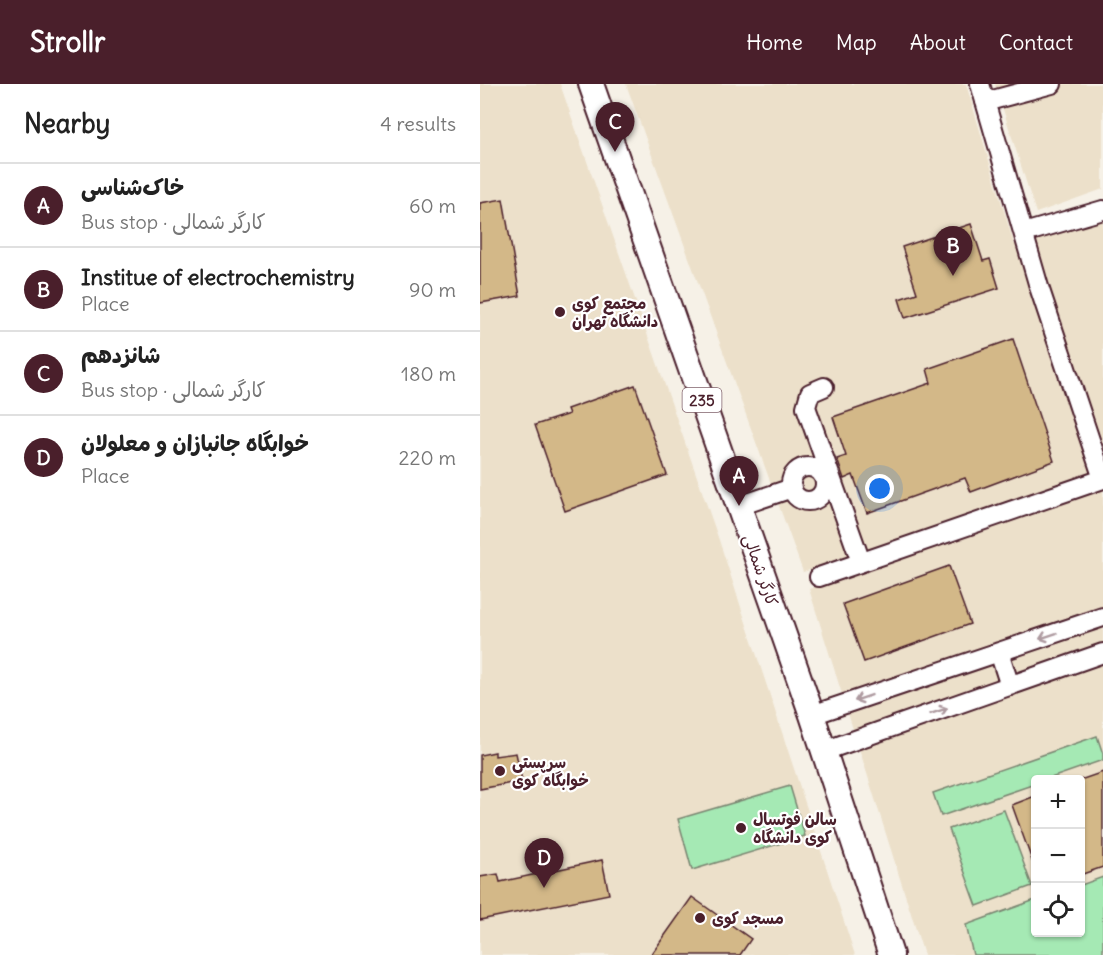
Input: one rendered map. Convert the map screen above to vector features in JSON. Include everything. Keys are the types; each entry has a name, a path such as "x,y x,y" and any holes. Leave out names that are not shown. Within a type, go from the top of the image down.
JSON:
{"main road":[{"name":"کارگر شمالی","path":"591,84 812,715 891,955"}],"lane":[{"path":"819,577 1103,479 1043,298 980,84"},
{"path":"986,102 1052,84"},
{"path":"1024,233 1103,210"},
{"path":"824,387 810,393 806,407 827,477 861,562"},
{"path":"739,506 792,488 802,500 813,500 818,498 824,489 827,477"},
{"path":"812,715 1103,617"},
{"path":"999,652 1010,686"},
{"path":"824,751 1103,653"}],"shaded area":[{"name":"مجتمع کوی دانشگاه تهران","path":"480,84 560,84 719,540 855,955 480,955"},
{"path":"626,84 966,84 1014,244 1103,217 1103,483 803,572"},
{"path":"995,84 1103,84 1103,189 1036,213"},
{"path":"1103,490 1103,955 924,955 809,589"}],"green space":[{"path":"1097,736 1103,754 1103,760 1060,775 1031,775 1031,785 941,816 933,793"},
{"name":"سالن فوتسال کوی دانشگاه","path":"790,786 805,836 692,870 678,819"},
{"path":"1004,810 1031,886 977,906 949,829"},
{"path":"1103,877 1103,955 973,955 966,925 1031,901 1031,937 1085,937 1085,884"}],"building":[{"path":"503,199 520,296 480,303 480,203"},
{"path":"971,224 983,261 990,259 999,288 905,318 899,299 917,293 902,247"},
{"path":"1013,339 1054,461 971,492 965,478 867,513 853,475 844,479 837,459 846,456 833,417 931,383 927,369"},
{"path":"635,385 667,475 565,511 535,425 569,414 567,409"},
{"path":"949,566 970,624 864,662 843,604"},
{"name":"سرپستی خوابگاه کوی","path":"495,752 495,756 516,753 522,781 480,789 480,755"},
{"path":"1103,772 1103,867 1085,873 1085,829 1085,778"},
{"path":"1031,798 1031,858 1012,805"},
{"path":"602,860 609,894 480,920 480,877 498,874 500,882"},
{"name":"مسجد کوی","path":"692,897 751,939 740,955 651,955"}],"place":[{"name":"شانزدهم","path":"615,152"},
{"name":"Institue of electrochemistry","path":"953,276"},
{"name":"مجتمع کوی دانشگاه تهران","path":"560,312"},
{"name":"خاک‌شناسی","path":"739,506"},
{"name":"سرپستی خوابگاه کوی","path":"500,771"},
{"name":"سالن فوتسال کوی دانشگاه","path":"741,828"},
{"name":"خوابگاه جانبازان و معلولان","path":"544,888"},
{"name":"مسجد کوی","path":"700,918"}]}
